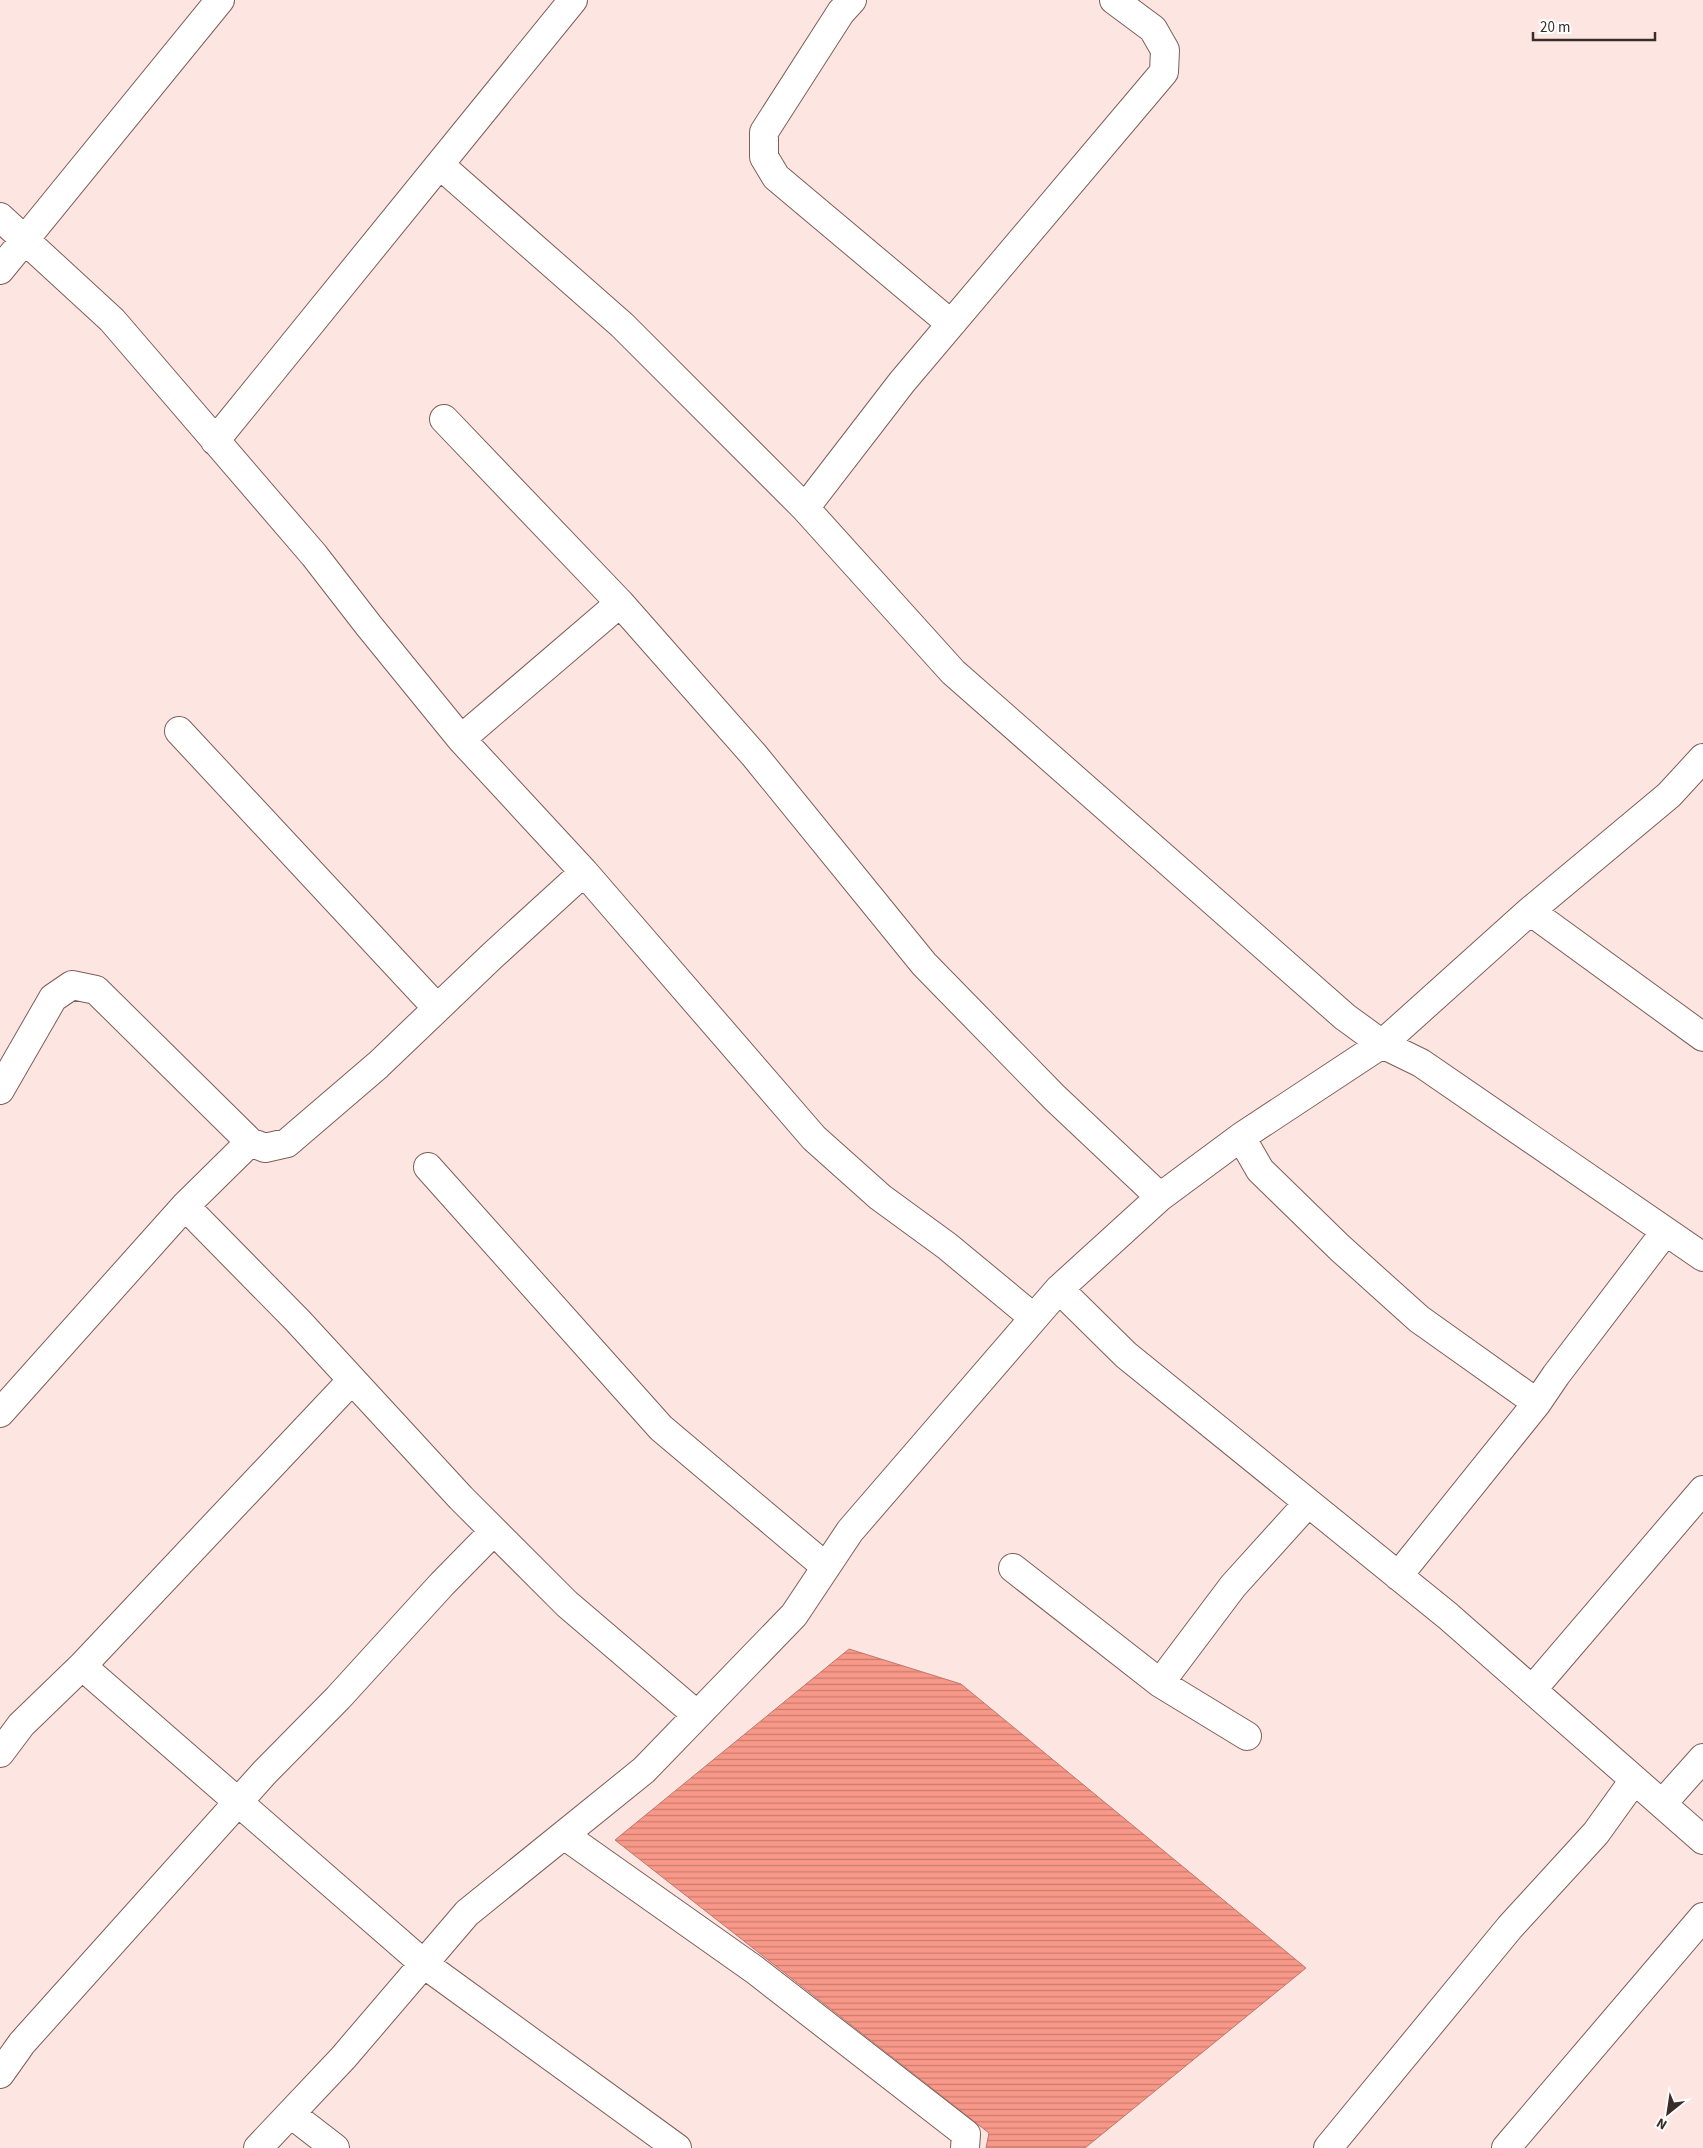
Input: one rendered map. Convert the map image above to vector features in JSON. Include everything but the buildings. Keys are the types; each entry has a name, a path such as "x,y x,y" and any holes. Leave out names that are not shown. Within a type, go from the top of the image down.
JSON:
{"street":[{"path":"0,270 220,0"},
{"path":"215,441 572,0"},
{"path":"852,0 841,12 764,132 764,157 776,177 951,324"},
{"path":"805,508 902,382 1164,72 1165,50 1153,29 1114,0"},
{"path":"440,165 622,325 805,508 953,672 1345,1017 1382,1044 1421,1063 1703,1257"},
{"path":"0,217 112,320 314,555 461,739 584,872 814,1138 880,1197 947,1246 1034,1318"},
{"path":"444,419 620,603 754,755 924,964 1055,1098 1160,1197"},
{"path":"461,739 620,603"},
{"path":"179,731 437,1008"},
{"path":"258,2148 342,2058 467,1913 644,1770 794,1615 850,1531 1060,1289 1160,1197 1241,1137 1382,1044 1530,911 1698,774"},
{"path":"0,1090 53,998 72,985 84,986 96,990 250,1142 265,1148 287,1143 378,1065 584,872"},
{"path":"1530,911 1703,1037"},
{"path":"1241,1137 1260,1170 1340,1248 1419,1318 1537,1403"},
{"path":"0,1413 185,1206 250,1142"},
{"path":"428,1167 661,1428 826,1566"},
{"path":"185,1206 494,1531 567,1604 697,1715"},
{"path":"1398,1576 1537,1403 1556,1375 1665,1232"},
{"path":"1060,1289 1126,1355 1448,1616 1703,1840"},
{"path":"0,1753 21,1725 82,1666 352,1380"},
{"path":"1532,1690 1703,1490"},
{"path":"1160,1683 1233,1586 1308,1503"},
{"path":"0,2074 22,2043 238,1802 494,1531"},
{"path":"1013,1568 1160,1683 1247,1736"},
{"path":"82,1666 424,1964 677,2148"},
{"path":"1662,1804 1703,1758"},
{"path":"1328,2148 1510,1927 1596,1833 1634,1780"},
{"path":"564,1835 755,1970 966,2134 965,2148"},
{"path":"1506,2148 1703,1918"},
{"path":"291,2114 335,2148"}],"shaded area":[{"path":"849,1649 961,1684 1306,1968 1085,2148 986,2148 989,2133 615,1840"}]}
